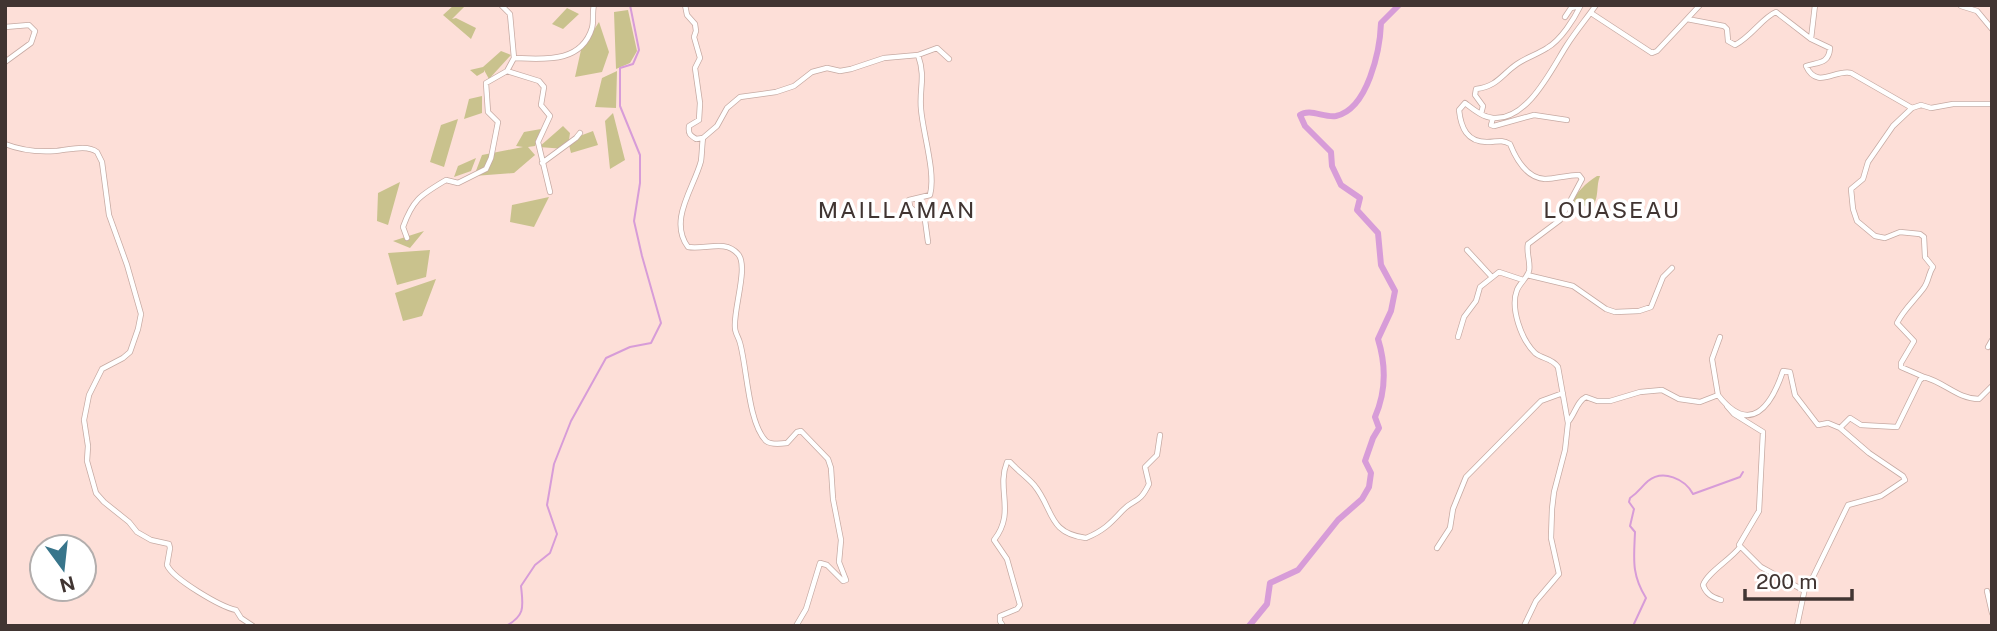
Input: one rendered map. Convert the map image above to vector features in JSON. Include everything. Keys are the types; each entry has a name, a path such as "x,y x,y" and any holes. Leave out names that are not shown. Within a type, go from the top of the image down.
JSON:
{"street":[{"path":"407,238 402,227 421,195 446,180 458,183 486,169 491,158 498,122 488,112 486,83 507,71 514,58 510,14 501,5"},
{"path":"514,58 557,59 579,48 592,28 594,5"},
{"path":"685,5 687,15 695,24 694,37 700,58 695,68 701,103 699,120 688,131 696,139 703,138 717,126 727,108 740,97 776,92 794,86 812,72 827,68 851,69 884,58 918,55 937,48 949,59"},
{"path":"1565,17 1572,8 1580,5"},
{"path":"1480,114 1483,106 1475,95 1476,89 1498,82 1516,65 1546,49 1570,25 1580,5"},
{"path":"1524,626 1536,601 1559,574 1551,538 1552,509 1568,423 1558,367 1554,362 1536,354 1528,342 1516,315 1515,299 1530,270 1528,244 1559,220 1582,179 1579,175 1545,179 1535,177 1518,163 1510,144 1502,140 1478,141 1463,132 1460,107 1465,103 1480,114 1493,118 1506,116 1527,103 1597,5"},
{"path":"1591,13 1653,53 1700,5"},
{"path":"1811,38 1815,5"},
{"path":"1961,6 1977,11 1992,29"},
{"path":"1687,19 1724,26 1727,29 1728,41 1735,45 1776,12 1831,51 1819,64 1807,66 1808,71 1825,78 1843,71 1851,73 1912,108"},
{"path":"5,27 29,25 35,31 31,43 5,62"},
{"path":"918,55 924,80 920,96 924,138 934,182 930,195 909,200 909,207 926,221 928,242"},
{"path":"507,71 539,81 544,87 541,105 550,116 538,142 550,192"},
{"path":"1992,104 1935,107 1921,105 1912,108 1892,125 1868,162 1863,179 1851,192 1853,209 1859,224 1877,237 1885,238 1900,232 1920,234 1924,237 1924,257 1932,263 1925,287 1911,301 1897,323 1914,341 1901,367 1934,379 1968,398 1979,399 1992,386"},
{"path":"1493,118 1491,125 1494,126 1534,114 1567,120"},
{"path":"542,163 580,133"},
{"path":"703,138 700,163 682,211 683,241 688,247 700,249 727,246 738,254 741,260 743,267 737,292 734,329 740,343 757,424 766,441 773,444 786,443 801,431 828,459 831,468 841,540 839,562 846,580 843,581 827,565 820,563 806,609 796,626"},
{"path":"5,144 28,150 89,148 97,152 102,162 109,215 140,308 138,329 130,352 102,369 89,395 85,411 87,461 96,493 137,532 151,540 169,544 167,565 174,574 226,608 236,610 241,618 253,626"},
{"path":"1467,250 1491,276"},
{"path":"1527,275 1573,286 1606,309 1624,313 1651,307 1663,277 1672,268"},
{"path":"1458,337 1464,317 1476,301 1480,287 1491,276 1499,272 1523,280"},
{"path":"1720,337 1712,359 1718,395 1734,414 1763,432 1759,510 1741,539 1740,547 1725,564 1704,580 1707,593 1721,600"},
{"path":"1988,347 1992,340"},
{"path":"1724,403 1746,416 1758,414 1786,370 1793,379 1795,395 1818,425 1828,423 1840,428 1905,480 1881,496 1848,505 1804,591 1797,626"},
{"path":"1840,428 1850,418 1861,425 1898,427 1920,380 1924,377"},
{"path":"1568,423 1586,397 1597,401 1610,401 1640,392 1662,390 1679,399 1700,402 1718,395"},
{"path":"1437,548 1450,528 1453,509 1466,477 1541,401 1563,393"},
{"path":"1003,626 1000,616 1020,605 1007,559 994,540 1004,525 1003,475 1007,462 1034,485 1054,524 1063,531 1086,538 1106,528 1123,510 1144,495 1149,484 1144,467 1157,455 1160,435"},
{"path":"1740,547 1760,567 1804,591"},
{"path":"1987,591 1992,613"}],"shaded area":[{"path":"454,5 466,5 452,19 456,18 476,28 471,39 443,15"},
{"path":"567,8 579,14 563,29 552,24"},
{"path":"628,10 637,51 630,63 616,69 614,12"},
{"path":"599,22 609,52 602,72 575,77 581,50"},
{"path":"501,51 511,55 489,79 484,70 477,76 470,70 483,67"},
{"path":"617,71 616,108 595,107 602,78"},
{"path":"482,96 482,113 464,119 469,99"},
{"path":"613,113 625,160 610,169 605,121"},
{"path":"458,119 444,167 430,162 441,125"},
{"path":"563,126 570,133 569,140 593,131 598,145 571,153 568,141 565,149 539,147"},
{"path":"541,129 535,146 528,147 535,155 514,173 474,176 482,155 523,147 516,146 524,132"},
{"path":"476,158 471,171 454,177 458,166"},
{"path":"1600,176 1594,204 1573,208 1571,205 1578,192"},
{"path":"400,182 388,225 377,221 378,193"},
{"path":"549,197 534,227 510,222 512,205"},
{"path":"424,231 410,248 393,241"},
{"path":"430,250 426,277 397,285 388,253"},
{"path":"436,279 422,316 403,321 395,293"}],"waterway":[{"path":"506,626 520,614 521,586 535,565 550,553 557,534 547,505 554,464 571,421 606,358 630,347 651,343 661,323 634,221 640,183 640,155 620,106 620,68 633,64 639,50 630,5"},
{"path":"1249,626 1267,604 1270,583 1298,570 1338,520 1362,499 1369,487 1371,473 1365,461 1379,428 1375,417 1384,378 1378,339 1391,311 1395,291 1381,265 1378,233 1357,210 1360,198 1341,185 1332,166 1331,152 1305,126 1300,115 1308,112 1336,116 1347,111 1356,102 1364,91 1375,62 1381,23 1399,5"},
{"path":"1633,626 1646,598 1636,573 1635,532 1630,526 1634,509 1629,502 1630,498 1654,477 1673,477 1685,484 1693,494 1740,477 1743,472"}],"district":[{"name":"MAILLAMAN","path":"897,210"},
{"name":"LOUASEAU","path":"1612,210"}]}
